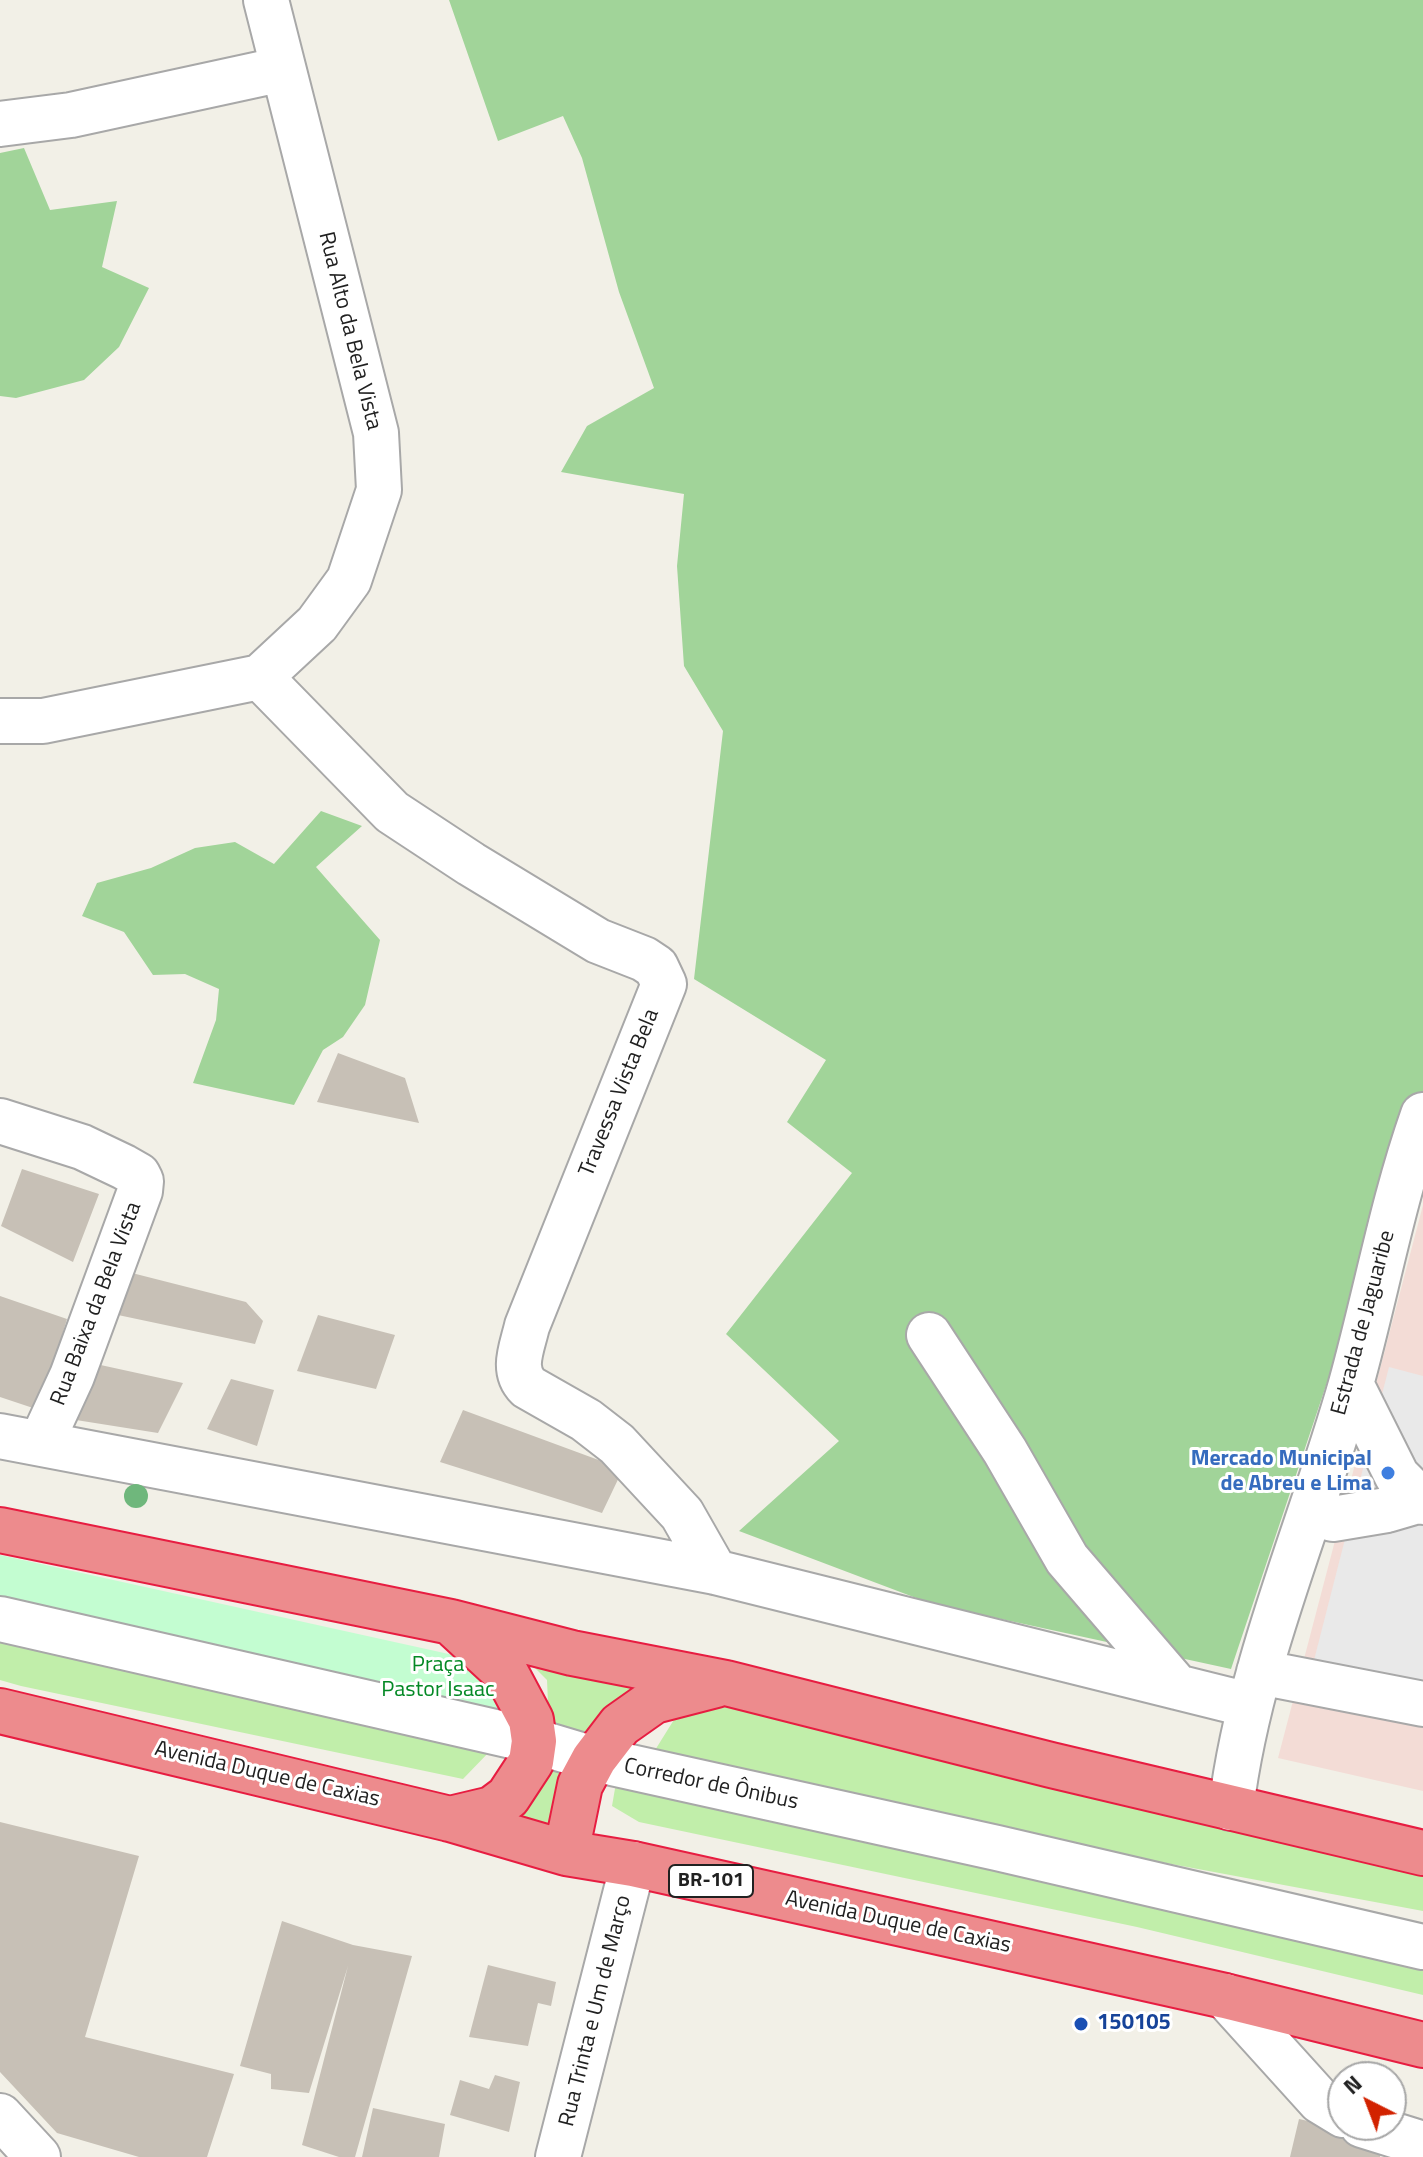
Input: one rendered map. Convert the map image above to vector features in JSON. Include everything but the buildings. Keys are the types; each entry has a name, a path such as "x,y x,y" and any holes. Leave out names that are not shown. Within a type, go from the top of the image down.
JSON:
{"highway":[{"path":"0,1530 451,1622 572,1653 726,1683 1423,1853"},
{"path":"450,1819 492,1809 508,1797 531,1762 534,1741 531,1720 506,1673 451,1622"},
{"path":"566,1853 580,1785 594,1759 620,1725 654,1701 726,1683"},
{"name":"Avenida Duque de Caxias","path":"0,1711 450,1819 566,1853 633,1864 1225,1996 1423,2045"}],"street":[{"name":"Rua Alto da Bela Vista","path":"260,677 317,624 349,580 379,490 376,433 266,0"},
{"path":"0,124 71,115 283,69"},
{"path":"0,721 43,721 260,677"},
{"name":"Travessa Vista Bela","path":"260,677 392,812 598,941 656,967 664,984 527,1326 517,1367 521,1380 528,1387 586,1420 617,1444 656,1483 682,1514 715,1572"},
{"name":"Estrada de Jaguaribe","path":"1231,1808 1254,1689 1351,1384 1403,1170 1423,1115"},
{"name":"Rua Baixa da Bela Vista","path":"0,1121 82,1147 138,1175 141,1181 72,1376 20,1440"},
{"path":"929,1335 1005,1451 1067,1559 1177,1687"},
{"path":"1351,1384 1397,1476 1422,1501"},
{"path":"20,1440 715,1572 1177,1687 1254,1689 1423,1704"},
{"path":"1310,1513 1333,1519 1422,1501"},
{"name":"Corredor de Ônibus","path":"0,1619 534,1741 594,1759 1423,1947"},
{"name":"Rua Trinta e Um de Março","path":"558,2157 633,1864"},
{"path":"1225,1996 1327,2105"},
{"path":"0,2116 38,2157"}],"shaded area":[{"name":"Mercado Municipal de Abreu e Lima","path":"1423,1205 1423,1791 1278,1758"},
{"path":"1389,1367 1423,1376 1423,1703 1311,1672"}],"green space":[{"path":"449,0 1423,0 1423,1096 1231,1669 932,1604 739,1531 839,1441 726,1334 852,1173 787,1122 826,1060 694,979 723,731 684,666 677,566 684,494 561,472 587,426 654,388 619,292 582,158 563,116 498,141"},
{"path":"24,148 50,210 117,201 102,267 149,288 119,347 84,380 16,398 0,396 0,153"},
{"path":"321,811 362,826 316,867 380,940 365,1005 343,1037 323,1050 294,1105 193,1083 216,1020 219,989 185,974 153,975 124,932 82,916 97,883 151,868 195,848 235,842 274,864"},
{"name":"Praça Pastor Isaac","path":"0,1555 476,1660 501,1702 502,1719 0,1607"},
{"path":"504,1637 675,1673 587,1735 549,1725 547,1680"},
{"path":"0,1638 491,1750 463,1779 21,1686 0,1680"},
{"path":"685,1702 759,1707 1423,1865 1423,1911 989,1830 652,1755"},
{"path":"546,1757 575,1765 551,1835 500,1820"},
{"path":"617,1777 1423,1961 1423,1995 1137,1927 639,1822 612,1806"}],"place":[{"name":"Mercado Municipal de Abreu e Lima","path":"1388,1473"},
{"name":"150105","path":"1081,2024"}]}
